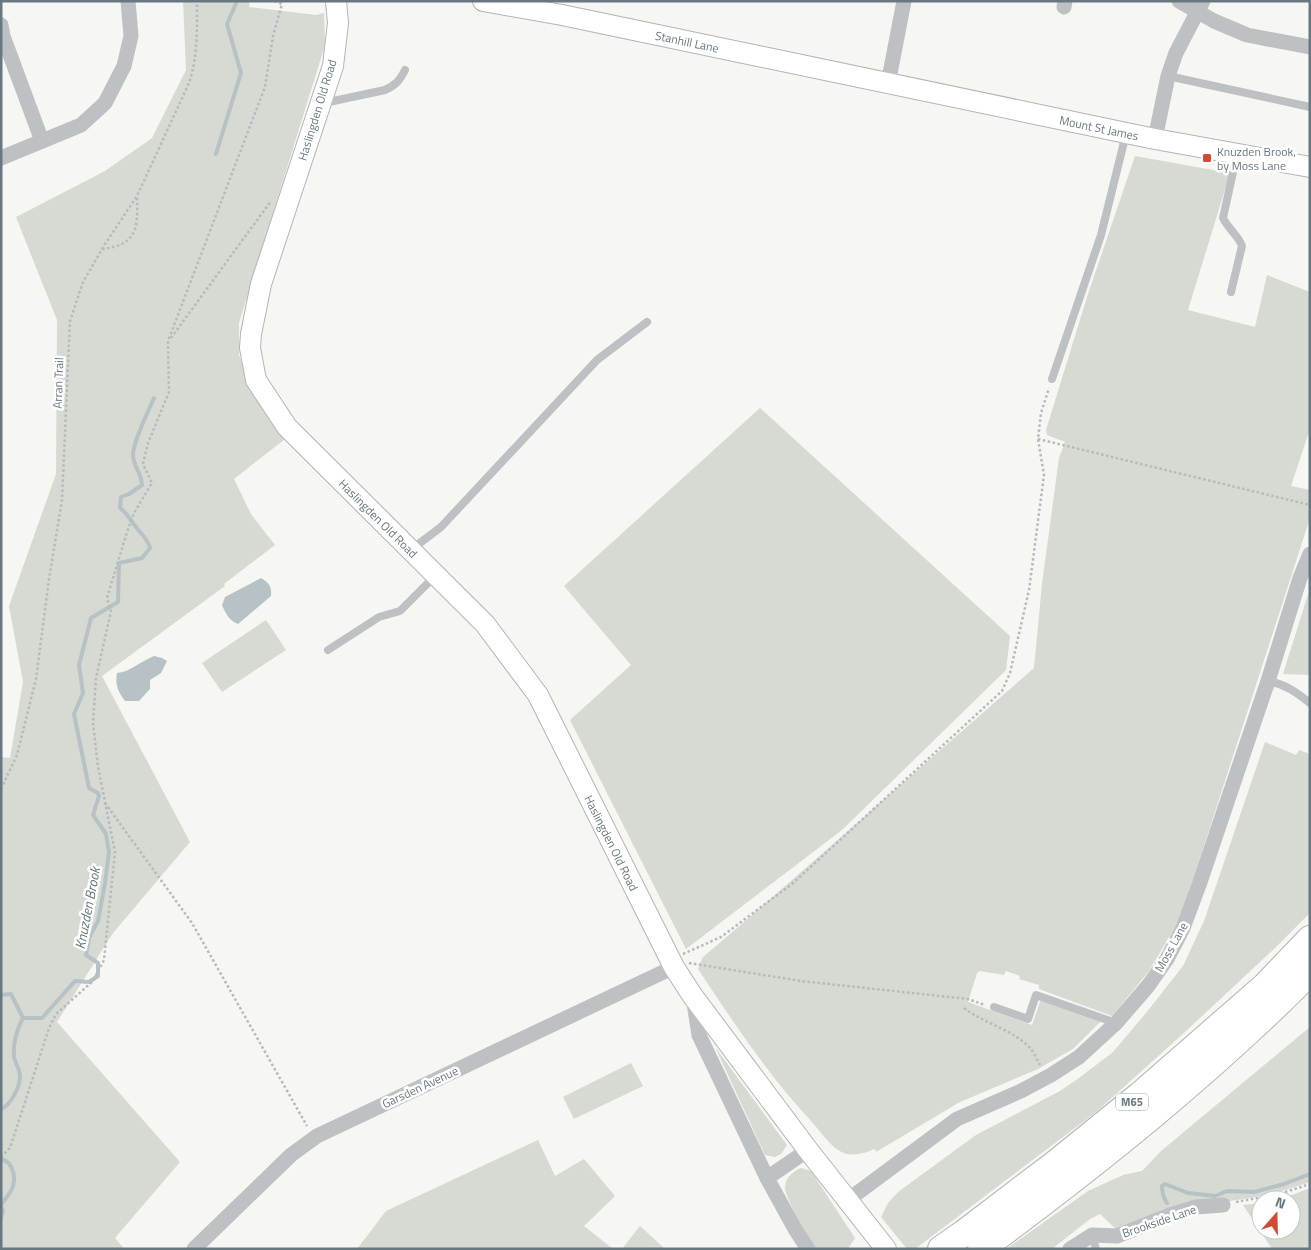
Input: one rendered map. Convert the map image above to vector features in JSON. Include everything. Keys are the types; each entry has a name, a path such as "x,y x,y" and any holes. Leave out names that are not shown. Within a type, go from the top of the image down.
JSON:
{"highway":[{"name":"M65","path":"941,1249 1056,1163 1140,1095 1264,986 1310,939"},
{"name":"M65","path":"982,1249 1066,1187 1162,1107 1279,1003 1310,972"}],"main road":[{"name":"Haslingden Old Road","path":"336,1 338,35 333,66 261,284 253,320 250,348 256,380 287,427 485,624 538,695 672,964 692,996 808,1150 883,1245"},
{"name":"Stanhill Lane","path":"483,1 562,15 888,84"},
{"name":"Mount St James","path":"888,84 1155,139 1310,167"}],"street":[{"path":"1,158 81,125 104,103 124,66 131,36 128,1"},
{"path":"888,84 904,1"},
{"path":"1179,1 1200,6 1214,21 1247,34 1310,47"},
{"path":"1155,139 1168,76 1176,53 1200,6"},
{"path":"1,25 3,36 42,141"},
{"name":"Moss Lane","path":"848,1200 957,1119 1021,1091 1079,1057 1116,1023 1148,986 1162,966 1183,928 1268,681 1300,578 1310,554"},
{"name":"Garsden Avenue","path":"194,1249 291,1155 314,1138 672,964"},
{"name":"Haslingden Old Road","path":"692,996 699,1035 767,1178 794,1229 808,1249"},
{"path":"767,1178 808,1150"},
{"name":"Brookside Lane","path":"1070,1249 1117,1236 1196,1207 1223,1205"}],"lane":[{"path":"322,103 385,90 399,81 405,70"},
{"path":"1168,76 1310,107"},
{"path":"1052,379 1101,235 1126,133"},
{"path":"1231,292 1242,246 1240,239 1228,228 1223,218 1237,154"},
{"path":"411,551 441,527 597,360 647,322"},
{"path":"328,650 380,618 400,611 436,575"},
{"path":"1268,681 1286,686 1310,703"},
{"path":"994,1007 1028,1018 1036,995 1116,1023"}],"path":[{"name":"Arran Trail","path":"1,789 18,755 36,679 49,579 62,500 70,321 83,282 137,196 189,83 195,66 197,50 197,1"},
{"path":"1,1157 10,1148 49,1028 56,1014 93,982 104,960 115,852 104,802 94,723 96,678 111,610 107,598 134,513 152,483 143,464 148,443 169,392 168,341 265,87 273,36 282,4 275,1"},
{"path":"168,341 276,195 289,198"},
{"path":"102,249 116,247 129,240 137,223 137,196"},
{"path":"672,964 721,937 792,884 1002,691 1010,673 1029,590 1044,476 1038,439 1042,413 1052,379"},
{"path":"1038,439 1310,505"},
{"path":"104,802 192,923 314,1138"},
{"path":"672,964 968,999 986,1005"},
{"path":"964,1008 974,1016 1008,1032 1031,1048 1047,1077"},
{"path":"1223,1205 1279,1194 1310,1184"}],"shaded area":[{"path":"183,1 250,1 249,7 316,15 324,13 325,45 239,323 239,355 256,395 285,439 234,479 251,514 275,545 224,584 225,586 102,676 190,842 113,933 57,1022 180,1162 115,1238 124,1249 1,1249 1,757 10,758 23,682 9,606 56,474 57,320 16,217 105,171 152,138 186,70"},
{"path":"1135,156 1230,173 1188,310 1255,327 1267,275 1310,292 1310,435 1308,435 1291,486 1310,490 1310,518 1181,917 1149,971 1112,1016 1039,989 1039,985 1019,979 1020,976 1006,971 1004,975 980,971 977,973 968,1002 1032,1025 1041,999 1102,1020 1073,1049 1038,1069 960,1102 876,1152 875,1149 861,1154 847,1154 831,1144 781,1086 738,1029 698,969 703,957 1034,668 1042,584 1059,458 1065,442 1047,435 1046,430 1087,297"},
{"path":"760,408 1010,636 1006,670 842,830 686,949 570,720 631,665 564,586"},
{"path":"261,578 269,586 271,596 238,624 235,623 228,616 222,605 225,597"},
{"path":"1310,588 1310,675 1283,674"},
{"path":"266,620 286,650 222,692 202,663"},
{"path":"154,656 167,661 161,673 150,680 150,689 139,701 125,701 116,681 117,673 126,671"},
{"path":"1265,742 1296,755 1299,750 1310,754 1310,913 1185,1032 1096,1112 915,1249 907,1249 881,1217 888,1203 898,1192 976,1135 1060,1091 1113,1052 1183,966 1204,921"},
{"path":"1310,1027 1310,1182 1285,1190 1251,1190 1251,1198 1210,1204 1117,1230 1100,1214 1090,1219 1052,1249 1006,1249 1088,1191 1123,1175 1142,1171 1161,1151"},
{"path":"715,1047 787,1145 781,1154 775,1157 765,1155"},
{"path":"631,1063 643,1086 574,1119 563,1097"},
{"path":"538,1140 555,1176 584,1159 615,1196 584,1226 613,1249 357,1249 386,1211"},
{"path":"801,1168 811,1171 855,1238 848,1249 814,1249 785,1188 786,1181 790,1176"},
{"path":"1310,1188 1310,1249 1272,1249 1266,1240 1301,1240 1301,1191"},
{"path":"1251,1204 1251,1217 1243,1205"},
{"path":"640,1226 665,1249 622,1249"}],"waterway":[{"name":"Knuzden Brook","path":"216,154 241,73 227,24 237,1"},
{"name":"Knuzden Brook","path":"1,1109 11,1100 20,1080 20,1073 14,1057 14,1047 17,1032 23,1018 42,1018 75,981 89,982 98,976 98,963 86,955 89,938 98,921 109,852 106,834 93,815 99,796 98,793 89,788 74,714 83,693 79,665 91,618 118,602 119,563 142,558 150,548 148,542 120,508 121,497 142,485 133,455 138,435 154,398"},
{"path":"1,995 11,994 23,1018"},
{"name":"Knuzden Brook","path":"1,1159 9,1164 14,1177 13,1187 1,1205"},
{"path":"1167,1203 1162,1191 1162,1186 1165,1184 1188,1193 1215,1196 1227,1191 1254,1192 1284,1184 1310,1174"},
{"name":"Knuzden Brook","path":"1,1207 3,1211 1,1217"}],"place":[{"name":"Knuzden Brook, by Moss Lane","path":"1207,158"}]}
